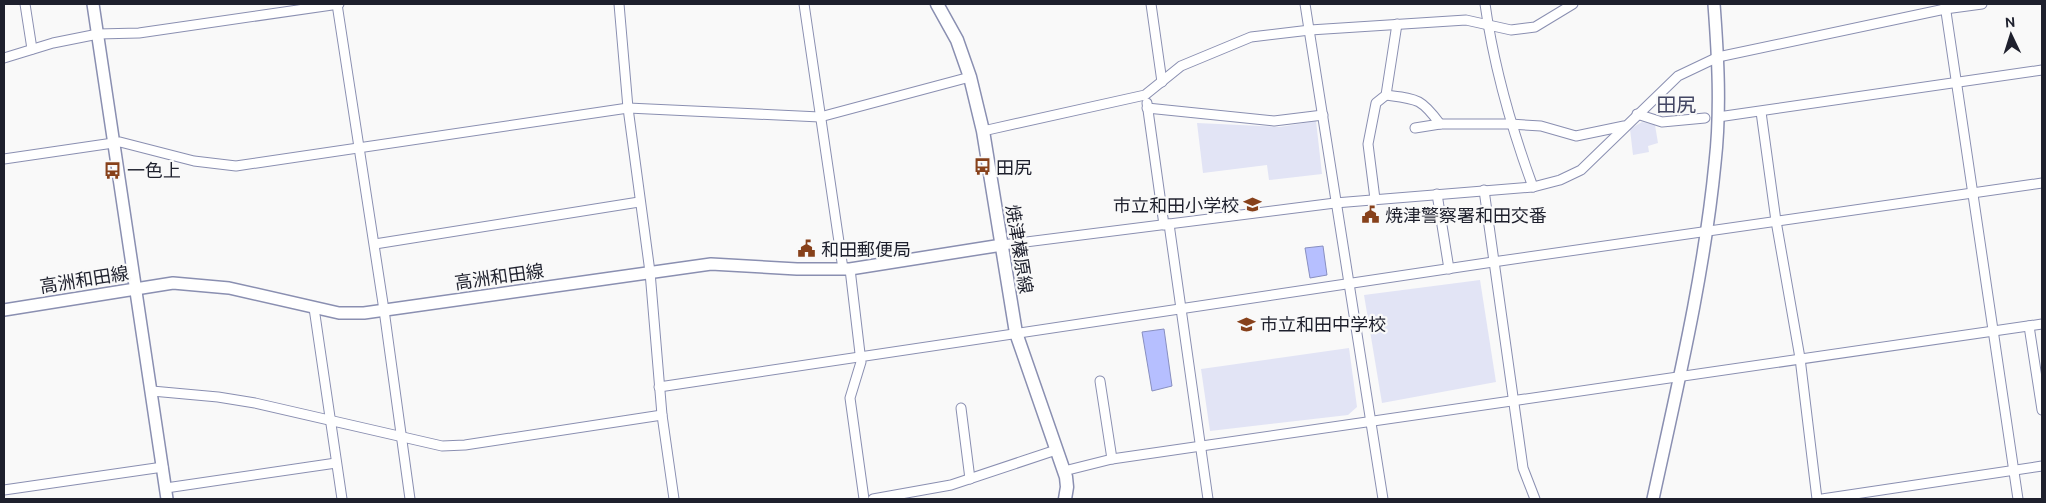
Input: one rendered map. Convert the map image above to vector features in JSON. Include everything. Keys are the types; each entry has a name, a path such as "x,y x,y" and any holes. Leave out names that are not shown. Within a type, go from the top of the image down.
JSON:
{"main road":[{"path":"93,4 167,494"},
{"name":"焼津榛原線","path":"937,4 957,40 970,77 983,131 1016,333 1064,471 1068,498"},
{"path":"1653,499 1680,375 1706,232 1715,162 1718,117 1718,57 1714,4"},
{"name":"高洲和田線","path":"4,310 172,283 229,288 339,313 384,310 711,264 846,269 1002,245"}],"street":[{"path":"25,4 32,49"},
{"path":"4,58 32,49 98,34 139,34 338,4 410,499"},
{"path":"619,4 628,108 650,272 662,416 674,499"},
{"path":"804,4 820,117 861,357 850,398 864,499"},
{"path":"1150,4 1162,82"},
{"path":"1306,4 1335,203 1351,284 1383,499"},
{"path":"1485,4 1510,124 1533,187"},
{"path":"983,131 1145,96 1181,66 1251,37 1310,30 1466,20 1511,30 1535,27 1573,4"},
{"path":"1002,245 1335,203 1533,187 1560,180 1581,170 1624,126 1678,76 1718,57 1945,6 1982,4"},
{"path":"1945,6 2018,499"},
{"path":"1386,95 1397,24"},
{"path":"1718,117 2042,70"},
{"path":"4,159 120,142 194,161 236,166 628,108 820,117 970,77"},
{"path":"1375,200 1368,144 1376,102 1386,95 1408,98 1426,104 1440,124"},
{"path":"1145,96 1208,499"},
{"path":"1147,108 1274,122 1323,115"},
{"path":"1761,112 1776,221 1800,358 1817,499"},
{"path":"1637,114 1662,122 1705,118"},
{"path":"1415,128 1440,124 1510,124 1541,126 1576,136 1624,126"},
{"path":"659,387 1493,262 2042,183"},
{"path":"1484,190 1523,468 1535,499"},
{"path":"1437,194 1449,269"},
{"path":"374,244 640,202"},
{"path":"314,308 342,499"},
{"path":"1064,471 1112,458 2042,324"},
{"path":"2029,326 2039,372 2042,410"},
{"path":"1100,381 1112,458"},
{"path":"152,391 218,397 442,446 662,416"},
{"path":"961,408 970,479"},
{"path":"873,499 951,485 1056,450"},
{"path":"167,494 336,463"},
{"path":"1822,499 2042,466"},
{"path":"4,490 163,467"}],"shaded area":[{"path":"1316,121 1322,174 1269,180 1267,165 1203,173 1197,123 1280,127"},
{"path":"1642,122 1655,125 1658,143 1648,146 1649,152 1633,155 1630,129"},
{"path":"1480,280 1496,382 1382,403 1364,295"},
{"path":"1349,348 1357,407 1348,415 1210,431 1201,369"}],"water":[{"path":"1323,246 1327,275 1310,278 1305,248"},
{"path":"1164,329 1172,386 1152,391 1142,332"}],"place":[{"name":"田尻","path":"982,167"},
{"name":"一色上","path":"113,170"},
{"name":"市立和田小学校","path":"1253,205"},
{"name":"焼津警察署和田交番","path":"1371,215"},
{"name":"和田郵便局","path":"807,249"},
{"name":"市立和田中学校","path":"1246,324"}],"district":[{"name":"田尻","path":"1676,104"}]}
